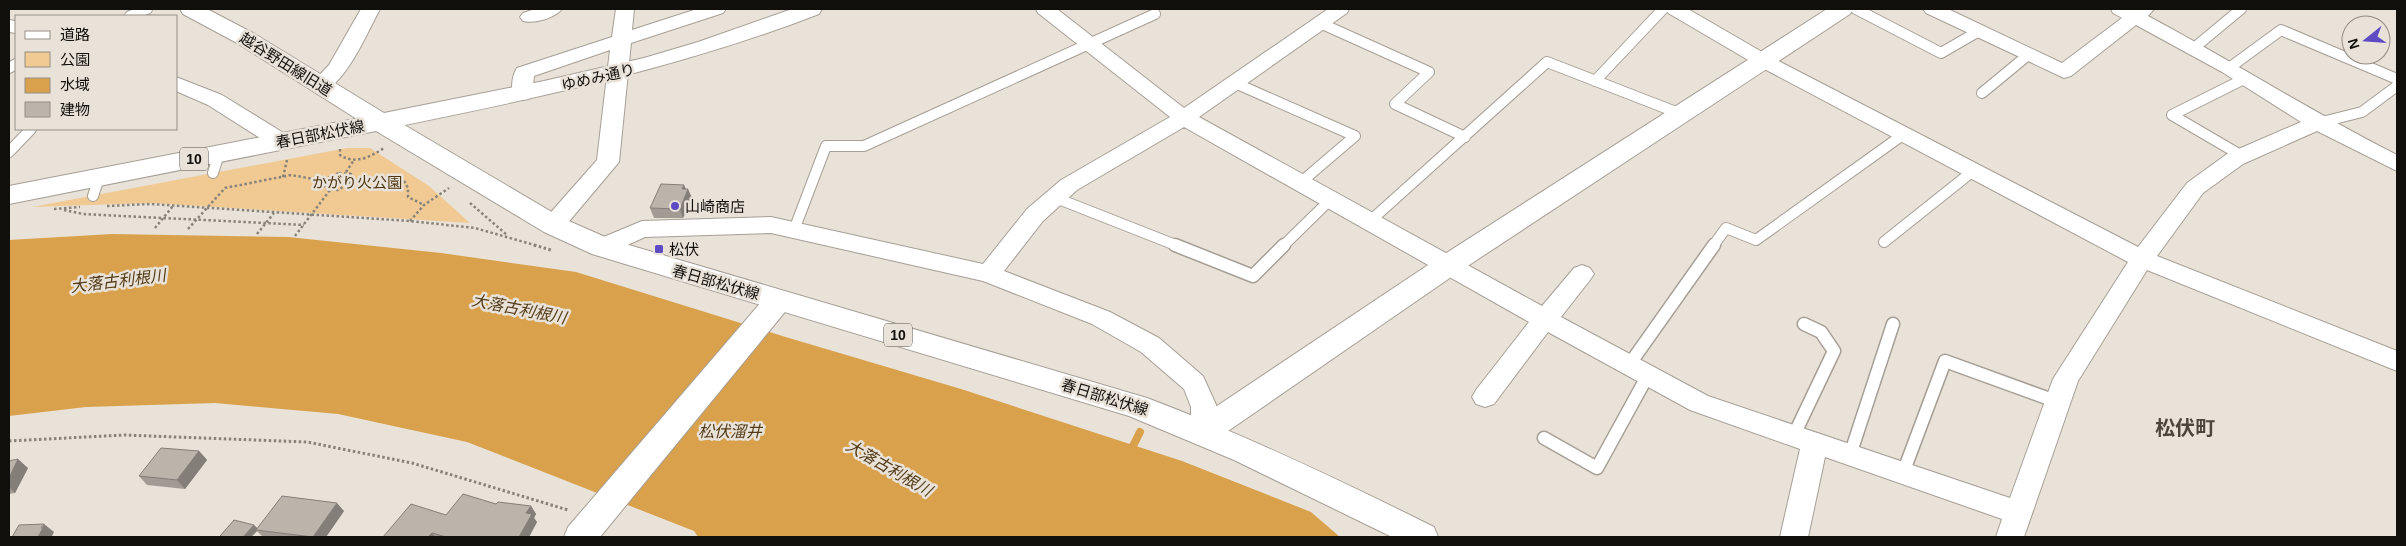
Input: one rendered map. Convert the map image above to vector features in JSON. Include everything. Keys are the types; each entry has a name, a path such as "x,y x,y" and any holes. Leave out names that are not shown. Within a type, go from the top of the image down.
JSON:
{"street":[{"name":"越谷野田線旧道","path":"191,9 245,38 320,85 387,138"},
{"path":"320,85 337,68 370,9"},
{"path":"530,17 552,9"},
{"path":"554,225 608,162 620,40 625,9"},
{"path":"522,94 524,72 716,9"},
{"name":"ゆめみ通り","path":"387,138 522,94 618,73 730,39 810,9"},
{"path":"1045,9 1184,118 1447,266 1699,403 1903,474 2014,525 2066,379 2142,259 2195,188 2242,156 2318,123"},
{"path":"988,274 1035,215 1069,185 1184,118 1340,9"},
{"path":"1675,9 1762,60 2142,259 2397,361"},
{"path":"1204,431 1447,266 1842,9"},
{"path":"1933,9 2064,72 2134,11 2318,123 2397,164"},
{"path":"178,84 215,100 286,147"},
{"name":"春日部松伏線","path":"9,195 96,187 216,164 286,147 345,129 387,138 554,225 602,247 772,308 1136,406 1204,431 1303,476 1422,537"},
{"path":"602,247 642,229 771,225 988,274 1101,318 1150,345 1194,382 1204,407 1204,431"},
{"path":"1485,397 1544,319 1582,274"},
{"path":"584,520 772,308"},
{"path":"1794,537 1804,439"}],"lane":[{"path":"132,15 147,9"},
{"path":"1595,81 1663,9"},
{"path":"1856,9 1941,53 1979,31"},
{"path":"2194,48 2241,9"},
{"path":"794,230 826,146 864,146 1088,42 1155,14"},
{"path":"1320,23 1430,72 1395,104 1465,137"},
{"path":"2242,156 2172,115 2237,73 2281,30 2397,79"},
{"path":"1982,93 2028,56"},
{"path":"1369,222 1547,62 1681,114"},
{"path":"1235,83 1355,136 1300,183"},
{"path":"2318,123 2362,112 2397,86"},
{"path":"9,152 30,130"},
{"path":"1544,438 1597,468 1639,370 1726,228 1756,240 1904,134"},
{"path":"1884,242 1973,171"},
{"path":"1056,198 1253,276 1330,200"},
{"path":"1804,324 1821,332 1834,351 1804,439"},
{"path":"1850,455 1893,324"},
{"path":"1903,474 1945,361 2058,402"}],"path":[{"path":"345,129 340,155 348,160 369,157 387,138"},
{"path":"283,177 286,147"},
{"path":"346,172 354,160"},
{"path":"188,229 225,188 297,175 309,180 325,181 334,174 346,172 353,176 351,182 344,188 330,190 324,188 325,181"},
{"path":"351,182 394,176 403,179 408,188 408,197 424,205"},
{"path":"441,183 456,192"},
{"path":"410,221 424,205 449,188"},
{"path":"295,236 330,190"},
{"path":"469,202 509,237"},
{"path":"50,209 86,206"},
{"path":"103,206 173,206 410,221 475,228"},
{"path":"155,228 173,206"},
{"path":"257,234 274,212"},
{"path":"135,216 304,225"},
{"path":"9,441 52,436 203,436 315,443 400,460 479,480 584,520"}],"green space":[{"name":"かがり火公園","path":"347,148 370,148 429,186 470,223 151,203 32,207"}],"water":[{"path":"112,234 288,237 441,253 576,272 961,389 1182,461 1311,512 1340,537 698,537 694,531 467,442 338,414 215,403 86,407 9,416 9,240"}],"building":[{"path":"661,184 684,185 682,189 688,189 680,209 650,208"},
{"path":"161,448 199,451 177,480 139,476"},
{"path":"18,459 9,478 9,461"},
{"path":"463,494 496,504 498,502 531,506 526,513 532,514 519,537 446,537 432,533 428,537 383,537 411,504 446,515"},
{"path":"282,496 337,503 313,537 256,530"},
{"path":"234,520 254,525 243,537 220,536"},
{"path":"44,524 38,537 12,537 19,525"}],"waterway":[{"path":"1130,452 1140,432"}],"place":[{"name":"山崎商店","path":"675,206"},
{"name":"松伏","path":"659,249"}],"district":[{"name":"松伏町","path":"2185,428"}],"water label":[{"name":"大落古利根川","path":"118,281"},
{"name":"大落古利根川","path":"519,309"},
{"name":"松伏溜井","path":"730,431"},
{"name":"大落古利根川","path":"889,468"}]}
